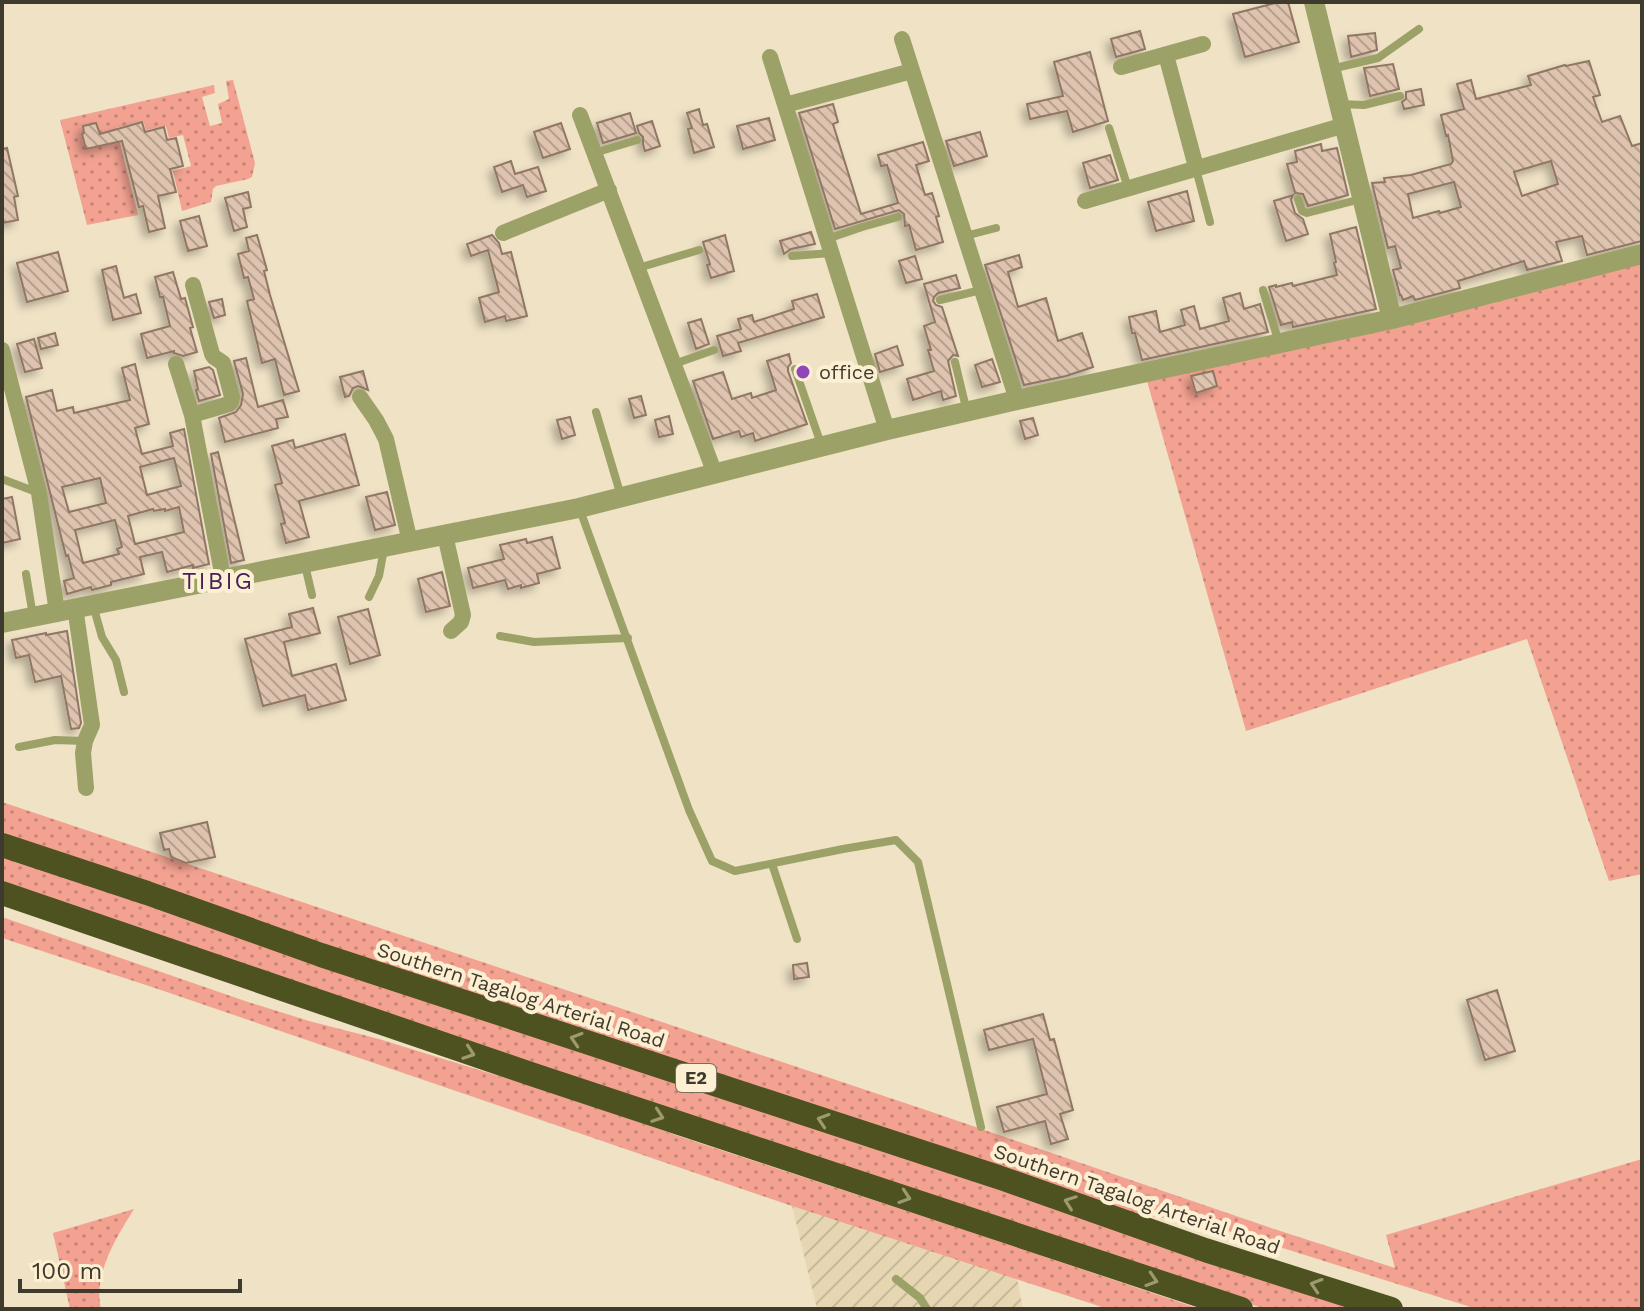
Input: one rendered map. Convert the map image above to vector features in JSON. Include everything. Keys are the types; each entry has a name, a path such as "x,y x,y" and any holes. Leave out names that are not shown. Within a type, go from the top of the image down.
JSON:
{"highway":[{"name":"Southern Tagalog Arterial Road","path":"2,845 286,943 998,1177 1205,1250 1391,1309"},
{"name":"E2","path":"2,893 407,1032 1241,1309"},
{"path":"2,906 235,986 407,1032"}],"street":[{"path":"1314,2 1392,319"},
{"path":"902,39 1017,400"},
{"path":"1121,67 1203,44"},
{"path":"1166,55 1196,167"},
{"path":"770,57 887,430"},
{"path":"785,105 912,71"},
{"path":"580,115 715,474"},
{"path":"1085,201 1345,125"},
{"path":"503,233 609,190"},
{"path":"2,623 579,508 887,430 1392,319 1642,254"},
{"path":"192,415 229,404 232,400 223,363 212,354 193,285"},
{"path":"2,350 39,493 75,608 92,725 83,753 86,788"},
{"path":"176,364 192,415 223,578"},
{"path":"360,397 386,439 410,542"},
{"path":"445,535 463,615 461,622 451,631"}],"lane":[{"path":"1331,69 1378,58 1419,29"},
{"path":"1339,104 1364,105 1400,96"},
{"path":"1109,128 1129,189"},
{"path":"594,153 637,140"},
{"path":"1196,167 1210,222"},
{"path":"1298,199 1302,211 1307,213 1362,199"},
{"path":"792,256 829,246 862,227 898,217"},
{"path":"965,236 996,228"},
{"path":"638,268 699,250"},
{"path":"940,300 981,290"},
{"path":"1263,290 1279,344"},
{"path":"674,364 714,350"},
{"path":"955,362 967,412"},
{"path":"795,369 822,447"},
{"path":"596,412 621,497"},
{"path":"2,479 39,493"},
{"path":"579,508 689,810 712,861 735,871 896,840 918,862 981,1127"},
{"path":"369,597 379,576 385,547"},
{"path":"305,562 312,595"},
{"path":"26,574 33,617"},
{"path":"75,608 102,637 116,660 124,692"},
{"path":"500,636 534,642 628,638"},
{"path":"19,747 55,740 85,741"},
{"path":"772,864 797,939"},
{"path":"896,1279 920,1298 927,1309"}],"shaded area":[{"path":"233,80 255,163 252,177 216,186 211,202 182,211 173,171 191,166 183,135 169,138 166,126 146,130 143,121 116,128 138,215 87,225 60,120 214,85 215,93 202,97 210,126 222,123 218,104 229,99 226,81"},
{"path":"1642,260 1642,874 1609,881 1527,639 1246,731 1147,381"},
{"path":"2,802 1395,1268 1386,1235 1642,1159 1642,1309 1477,1309 1206,1224 1128,1213 2,836"},
{"path":"2,855 1354,1309 1265,1309 2,887"},
{"path":"2,917 248,1002 570,1098 1200,1309 1108,1309 792,1206 2,938"},
{"path":"792,1206 1017,1279 1023,1309 817,1309"},
{"path":"134,1209 103,1270 99,1296 101,1309 70,1309 53,1233"}],"building":[{"path":"1288,2 1299,42 1245,57 1233,14"},
{"path":"1140,31 1145,49 1116,57 1111,39"},
{"path":"1375,33 1377,50 1351,57 1348,36"},
{"path":"1090,52 1108,121 1073,132 1067,111 1030,119 1027,104 1063,96 1054,62"},
{"path":"1589,61 1600,95 1593,97 1602,122 1620,116 1632,146 1642,143 1642,241 1587,255 1582,236 1556,242 1562,261 1527,270 1524,261 1458,281 1460,288 1415,300 1413,296 1403,300 1393,270 1401,268 1395,246 1388,248 1372,183 1451,164 1448,135 1441,115 1464,109 1457,84 1471,80 1476,99 1531,85 1528,76","holes":["1551,161 1558,184 1522,196 1514,172","1454,182 1461,207 1413,218 1408,194"]},
{"path":"1393,64 1399,89 1370,96 1364,68"},
{"path":"1421,89 1424,105 1404,109 1402,102 1406,99 1406,92"},
{"path":"833,104 838,122 833,124 861,214 898,203 887,165 881,166 878,155 923,142 929,161 916,165 925,195 932,193 943,242 916,250 909,225 905,226 904,214 899,210 835,229 799,113"},
{"path":"699,109 714,147 694,153 687,113"},
{"path":"630,113 636,133 603,143 597,123"},
{"path":"769,118 775,140 743,149 737,126"},
{"path":"652,121 660,146 645,151 637,126"},
{"path":"142,122 145,132 164,127 167,140 176,138 183,166 170,169 176,192 158,196 165,228 149,232 143,206 139,207 122,141 86,149 82,134 83,126 96,123 100,134"},
{"path":"561,123 570,149 543,158 534,132"},
{"path":"980,132 987,156 954,166 946,141"},
{"path":"1321,144 1322,151 1337,148 1348,195 1308,206 1303,194 1295,193 1287,164 1297,162 1295,151"},
{"path":"7,148 18,196 14,197 18,220 2,223 2,149"},
{"path":"1110,155 1118,180 1090,188 1083,163"},
{"path":"511,161 515,174 538,167 546,191 527,197 523,185 502,192 494,167"},
{"path":"1187,191 1194,221 1156,231 1148,202"},
{"path":"248,192 251,207 243,209 247,227 234,231 225,198"},
{"path":"1293,195 1291,200 1295,213 1303,219 1308,234 1286,241 1274,201"},
{"path":"199,216 207,246 188,251 180,221"},
{"path":"1356,227 1376,309 1293,327 1292,322 1281,325 1269,287 1292,283 1293,286 1337,275 1330,234"},
{"path":"811,232 815,244 791,249 784,254 780,241"},
{"path":"257,235 270,295 299,391 284,395 275,359 262,363 247,301 254,299 238,254 249,251 246,238"},
{"path":"492,235 499,243 502,254 511,252 527,316 506,321 505,316 485,322 479,298 499,292 488,250 471,256 467,244"},
{"path":"725,235 734,271 711,278 703,242"},
{"path":"58,252 68,291 27,302 17,263"},
{"path":"1019,255 1022,267 1008,272 1018,307 1046,298 1058,341 1082,333 1093,367 1024,385 985,265"},
{"path":"915,256 922,279 906,283 899,261"},
{"path":"116,266 124,298 136,294 141,313 113,320 102,270"},
{"path":"173,272 181,299 185,298 197,352 183,356 174,351 147,358 141,334 170,326 155,277"},
{"path":"956,275 960,288 938,293 933,301 942,307 958,356 953,355 948,361 956,396 943,400 941,391 913,400 907,379 934,371 924,326 935,322 924,284"},
{"path":"1240,293 1244,309 1260,304 1268,332 1142,360 1129,317 1156,311 1160,332 1185,325 1181,310 1194,306 1200,329 1229,321 1223,298"},
{"path":"817,294 824,317 738,343 741,351 723,356 717,336 741,329 738,319 752,315 754,322 794,309 792,301"},
{"path":"222,299 225,315 214,318 209,302"},
{"path":"701,319 709,344 696,349 688,323"},
{"path":"55,333 58,345 41,349 38,338"},
{"path":"34,339 42,368 25,372 17,344"},
{"path":"897,346 903,365 880,372 875,354"},
{"path":"789,354 791,363 788,371 807,424 755,441 753,433 741,437 739,431 713,439 693,381 723,372 732,399 751,393 752,398 776,390 767,361"},
{"path":"246,358 258,407 283,400 288,417 276,419 278,428 225,442 219,418 236,412 241,405 243,394 234,361"},
{"path":"992,359 1000,382 982,387 975,365"},
{"path":"135,364 149,424 135,428 142,454 173,446 170,433 184,429 209,564 167,572 162,552 140,557 144,574 92,590 91,587 67,594 64,581 74,578 26,397 52,390 57,411 73,407 74,413 130,400 122,368","holes":["174,458 181,486 147,495 140,467","100,478 106,503 69,512 62,487","179,507 184,532 135,544 128,516 153,509 165,511","115,520 122,547 117,549 119,554 83,563 75,530"]},
{"path":"209,367 213,370 220,395 199,401 194,371"},
{"path":"363,371 368,390 358,386 345,397 340,377"},
{"path":"1213,371 1217,386 1196,393 1191,376"},
{"path":"641,396 646,415 634,418 629,399"},
{"path":"669,416 673,434 659,437 655,420"},
{"path":"570,417 575,435 562,439 557,420"},
{"path":"1033,418 1038,435 1025,439 1020,421"},
{"path":"345,434 359,485 299,501 309,537 286,543 281,524 285,523 275,485 282,483 272,446 293,440 295,448"},
{"path":"218,452 244,560 231,563 211,454"},
{"path":"387,492 395,525 375,530 366,497"},
{"path":"12,497 20,539 2,543 2,499"},
{"path":"552,537 560,568 537,574 539,583 508,589 505,580 473,588 468,568 504,559 500,545"},
{"path":"442,572 450,606 426,612 418,579"},
{"path":"313,608 320,633 284,642 292,676 336,664 346,700 308,710 305,695 263,706 245,639 292,627 289,614"},
{"path":"368,609 380,655 350,664 338,617"},
{"path":"67,631 81,723 79,728 71,729 61,676 35,682 29,655 16,658 12,640"},
{"path":"207,822 215,857 186,863 171,857 169,849 164,850 160,833"},
{"path":"807,963 809,977 794,979 793,965"},
{"path":"1497,990 1515,1051 1485,1060 1467,1000"},
{"path":"1043,1014 1050,1040 1054,1039 1073,1110 1060,1114 1068,1139 1051,1144 1045,1121 1004,1132 997,1107 1047,1094 1033,1039 989,1050 984,1030"}],"place":[{"name":"office","path":"803,372"}],"district":[{"name":"TIBIG","path":"218,581"}]}
